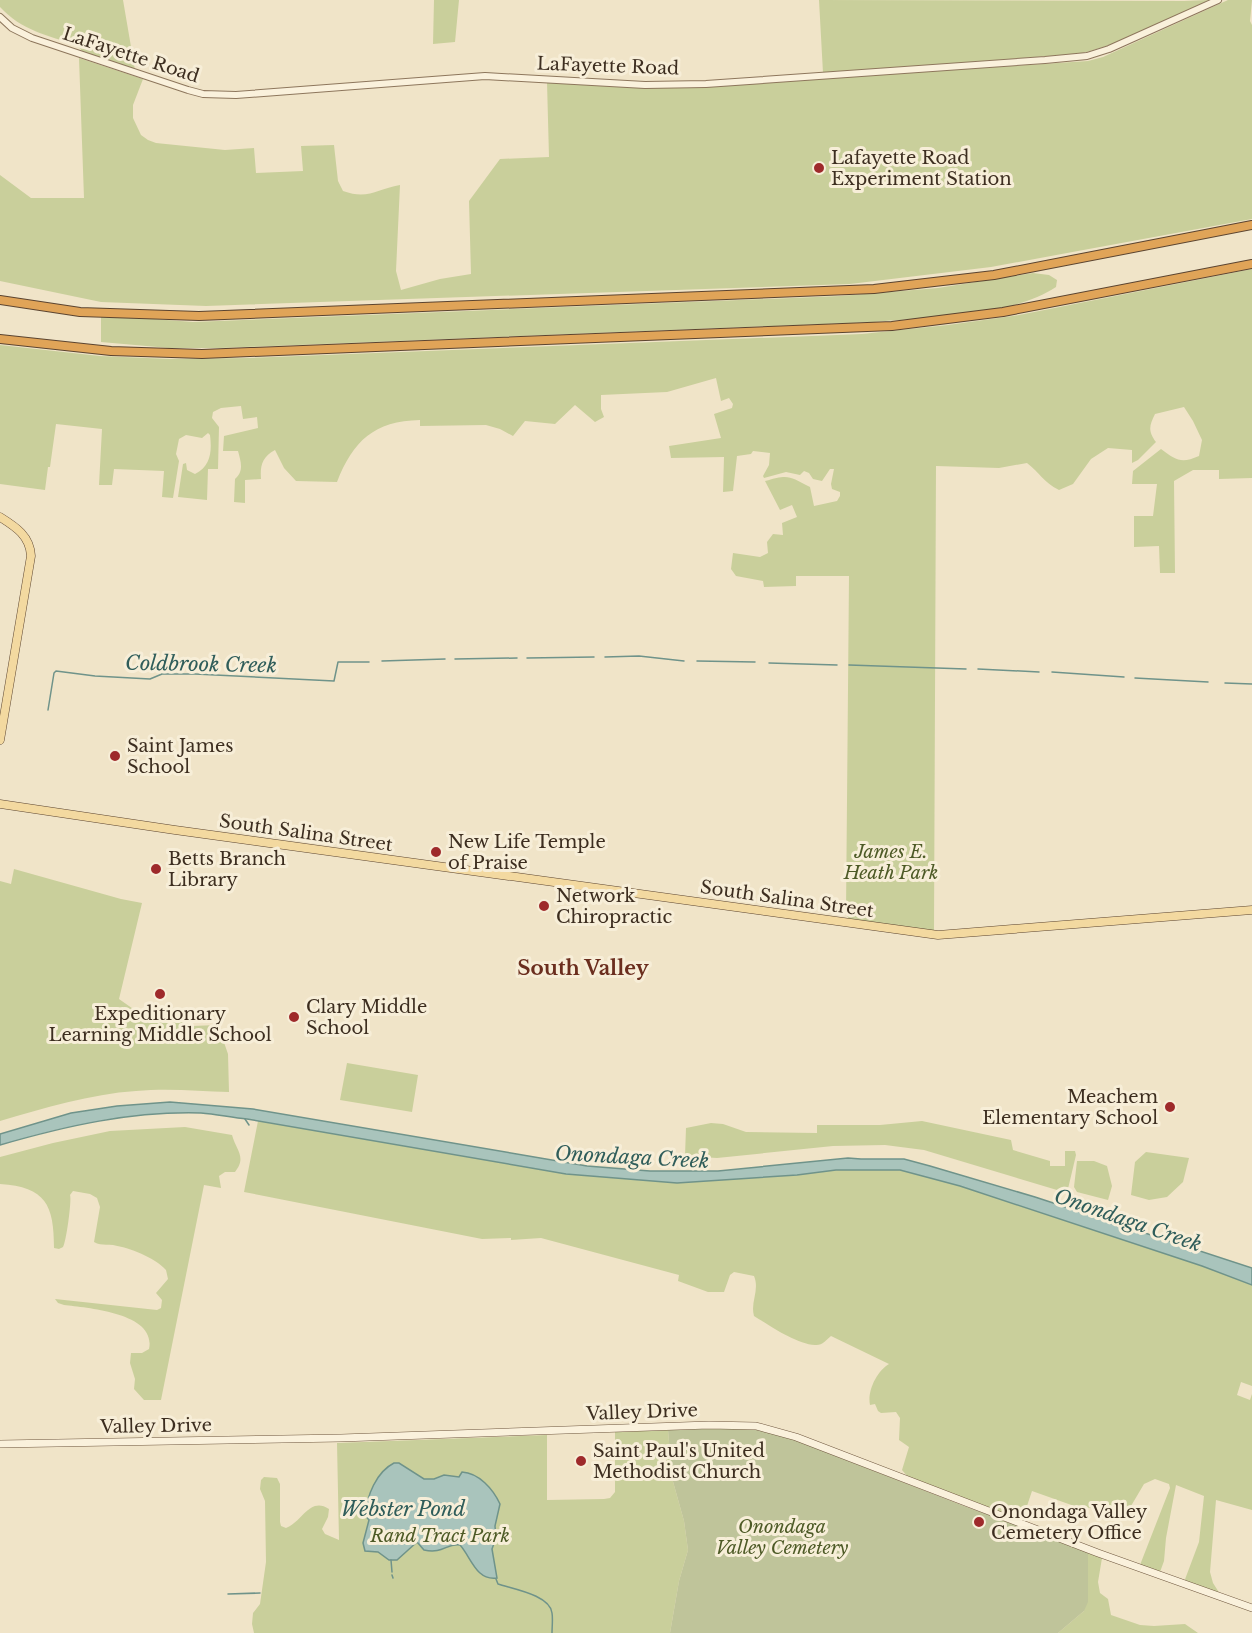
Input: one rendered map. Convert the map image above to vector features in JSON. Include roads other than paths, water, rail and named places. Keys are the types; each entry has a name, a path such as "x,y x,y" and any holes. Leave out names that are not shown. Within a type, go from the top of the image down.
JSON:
{"highway":[{"path":"0,300 80,312 199,316 864,290 994,275 1252,225"},
{"path":"0,339 111,351 202,354 892,326 1003,312 1252,264"}],"main road":[{"path":"0,517 25,536 31,549 31,560 0,740"},
{"name":"South Salina Street","path":"0,804 938,935 1252,910"},
{"name":"Valley Drive","path":"0,1444 341,1438 709,1425 756,1426 796,1437 1092,1551 1252,1608"}],"street":[{"name":"LaFayette Road","path":"0,17 12,28 32,38 188,90 203,94 236,95 485,76 645,85 696,84 1045,60 1084,56 1109,49 1218,0"}],"water":[{"path":"170,1102 253,1109 587,1166 650,1171 718,1171 848,1158 904,1159 1035,1197 1252,1268 1252,1285 1202,1266 960,1186 900,1170 836,1170 797,1175 677,1183 566,1174 201,1113 124,1117 49,1132 0,1145 0,1134 71,1113 117,1106"},
{"name":"Webster Pond","path":"394,1463 399,1463 424,1479 434,1479 444,1475 459,1477 462,1472 468,1473 480,1479 494,1493 500,1504 495,1526 496,1538 492,1549 497,1578 484,1576 479,1572 460,1545 431,1551 424,1550 417,1542 397,1560 389,1560 378,1552 365,1551 363,1543 369,1520 365,1515 370,1493 377,1478"}],"waterway":[{"name":"Coldbrook Creek","path":"605,657 639,656 684,661"},
{"name":"Coldbrook Creek","path":"527,658 594,657"},
{"name":"Coldbrook Creek","path":"455,659 517,658"},
{"name":"Coldbrook Creek","path":"382,661 445,659"},
{"name":"Coldbrook Creek","path":"697,661 755,662"},
{"name":"Coldbrook Creek","path":"48,710 56,671 150,679 162,674 195,674 334,681 338,662 369,662"},
{"name":"Coldbrook Creek","path":"769,663 837,665"},
{"name":"Coldbrook Creek","path":"849,665 966,669"},
{"name":"Coldbrook Creek","path":"978,669 1039,672"},
{"name":"Coldbrook Creek","path":"1052,672 1124,677"},
{"name":"Coldbrook Creek","path":"1135,678 1208,682"},
{"name":"Coldbrook Creek","path":"1225,683 1252,684"},
{"path":"245,1119 249,1125"},
{"path":"391,1560 392,1572"},
{"path":"496,1579 498,1584 538,1597 545,1602 552,1613 552,1633"},
{"path":"228,1594 260,1593"}],"place":[{"name":"Lafayette Road Experiment Station","path":"819,168"},
{"name":"Saint James School","path":"115,756"},
{"name":"New Life Temple of Praise","path":"436,852"},
{"name":"Betts Branch Library","path":"156,869"},
{"name":"Network Chiropractic","path":"544,906"},
{"name":"Expeditionary Learning Middle School","path":"160,994"},
{"name":"Clary Middle School","path":"294,1017"},
{"name":"Meachem Elementary School","path":"1170,1107"},
{"name":"Saint Paul's United Methodist Church","path":"581,1461"},
{"name":"Onondaga Valley Cemetery Office","path":"979,1522"}],"district":[{"name":"South Valley","path":"583,968"}],"park label":[{"name":"James E. Heath Park","path":"891,862"},
{"name":"Rand Tract Park","path":"440,1536"},
{"name":"Onondaga Valley Cemetery","path":"782,1537"}],"water label":[{"name":"Onondaga Creek","path":"632,1157"},
{"name":"Onondaga Creek","path":"1128,1220"}]}
